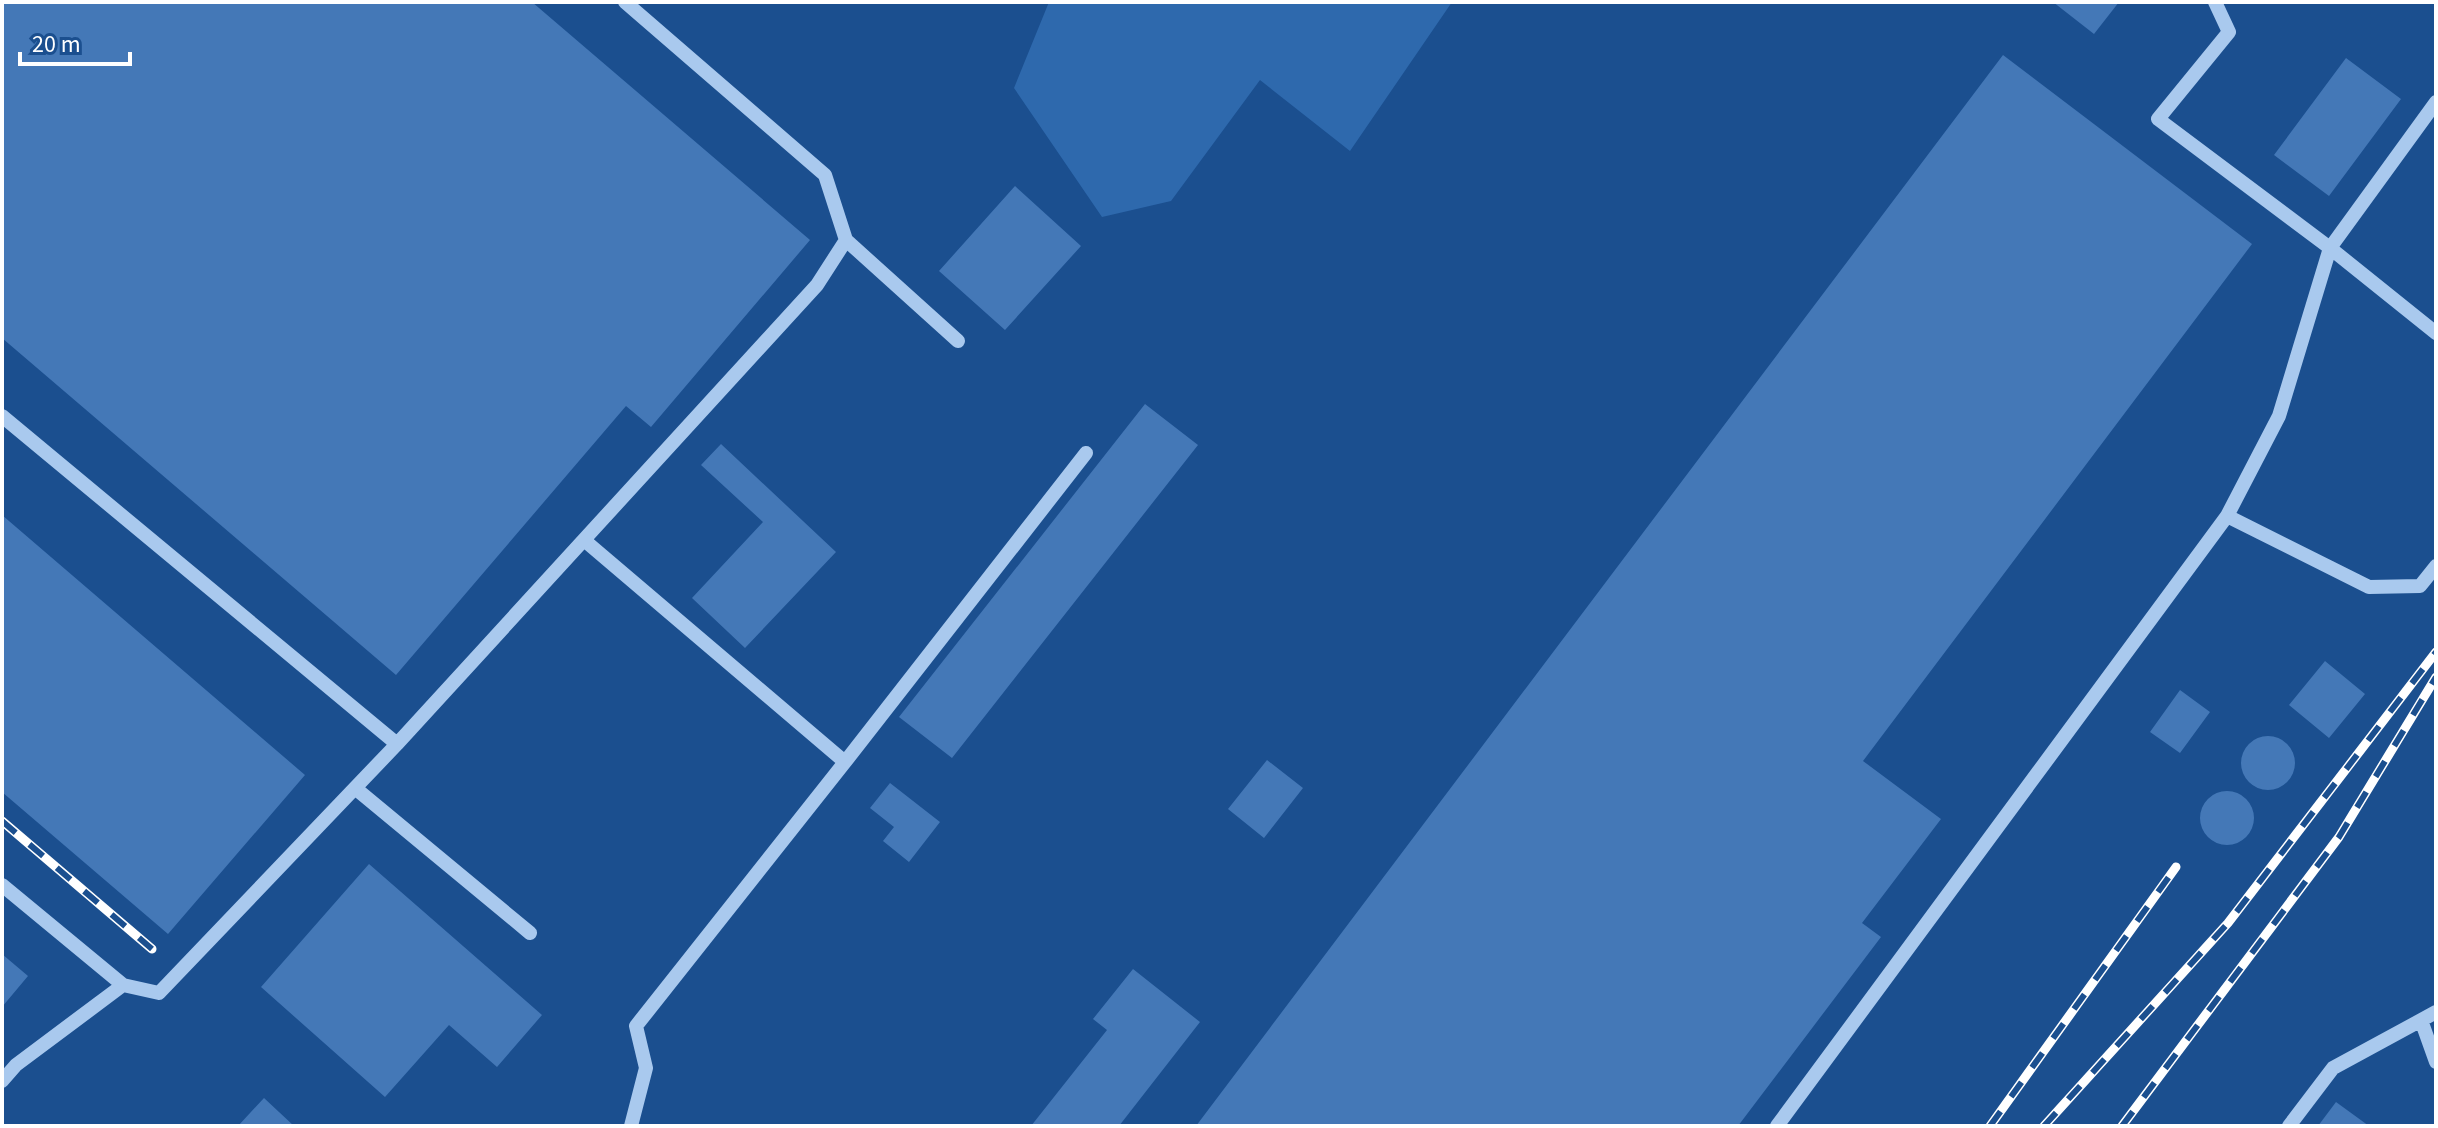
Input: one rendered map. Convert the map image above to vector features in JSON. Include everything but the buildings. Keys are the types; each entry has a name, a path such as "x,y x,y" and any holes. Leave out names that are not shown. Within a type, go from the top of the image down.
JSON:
{"lane":[{"path":"625,2 825,175 846,240 958,341"},
{"path":"2215,2 2229,32 2158,119 2330,248 2436,333"},
{"path":"1777,1126 2227,516 2279,416 2330,248 2436,102"},
{"path":"2,885 123,985 159,993 397,744 817,285 846,240"},
{"path":"2,416 397,744"},
{"path":"631,1126 646,1068 636,1026 1086,453"},
{"path":"2227,516 2369,587 2420,586 2436,566"},
{"path":"584,540 845,762"},
{"path":"355,788 530,933"},
{"path":"2,1081 16,1065 123,985"},
{"path":"2289,1126 2333,1068 2436,1012"},
{"path":"2421,1020 2436,1062"}],"shaded area":[{"path":"1049,2 1452,2 1350,151 1260,80 1171,201 1102,217 1014,88"}],"railway":[{"path":"2044,1126 2228,923 2436,652"},
{"path":"2122,1126 2339,837 2436,677"},
{"path":"2,821 152,949"},
{"path":"1990,1126 2176,867"}]}
